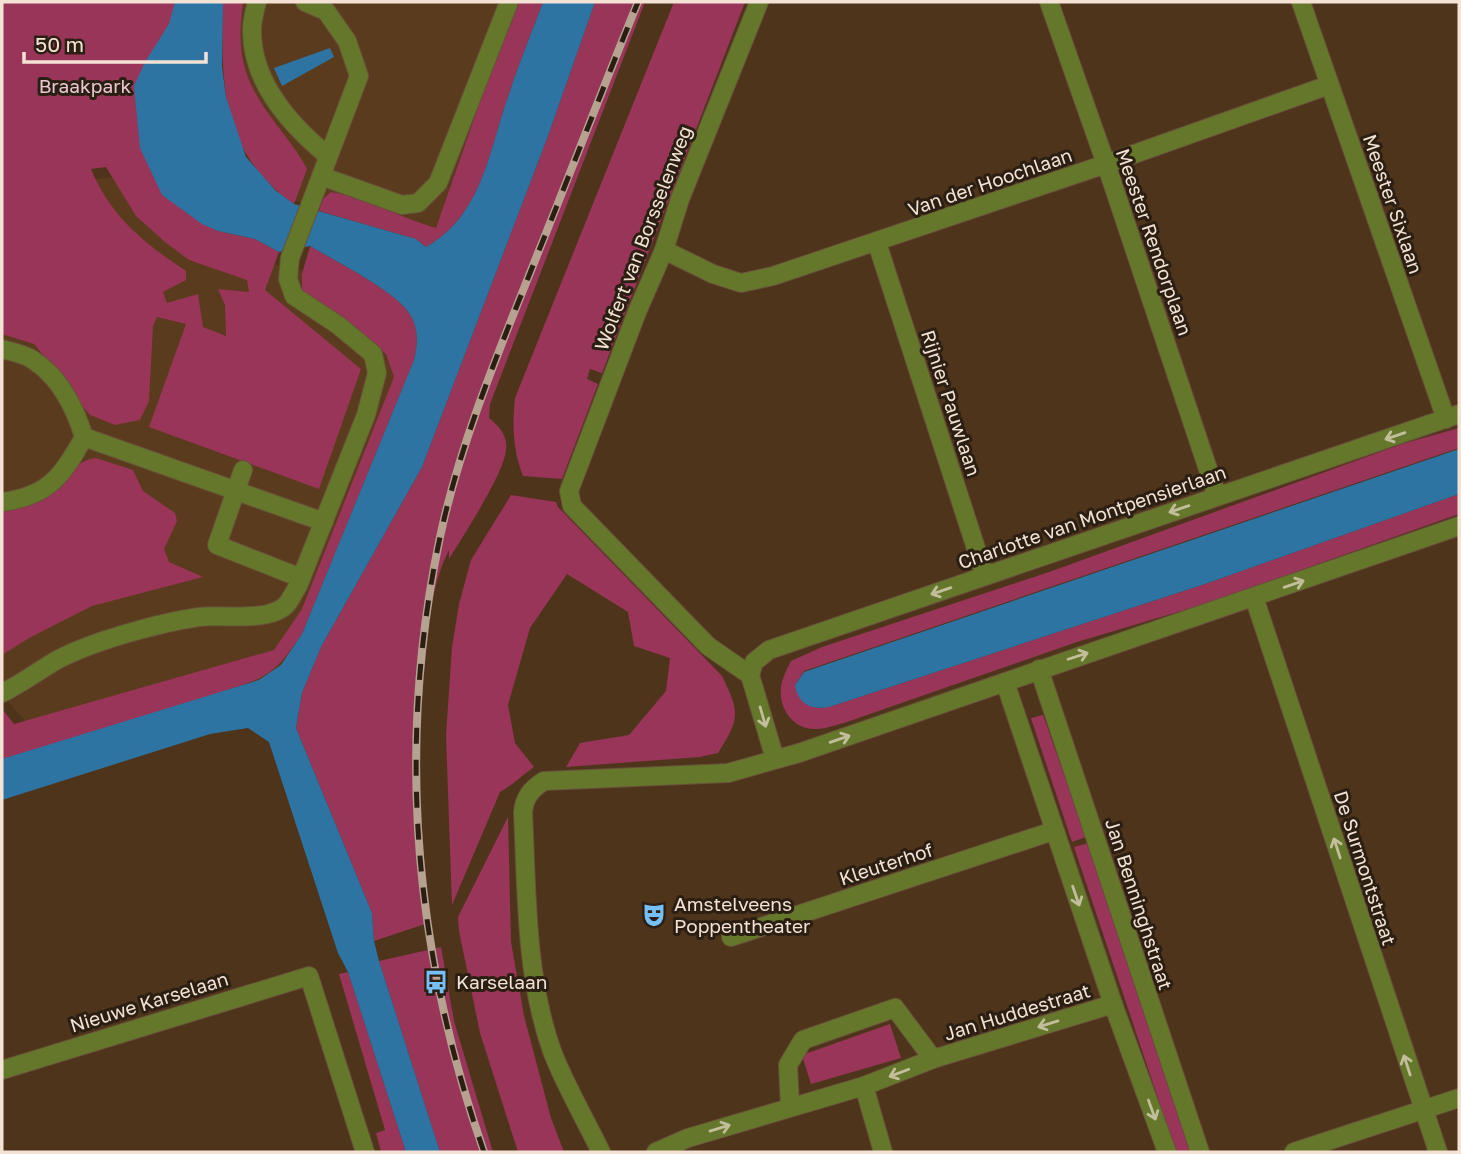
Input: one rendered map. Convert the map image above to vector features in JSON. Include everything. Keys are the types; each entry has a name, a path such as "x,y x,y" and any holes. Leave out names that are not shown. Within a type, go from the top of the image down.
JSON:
{"street":[{"path":"257,2 252,29 256,57 265,84 301,134 328,156"},
{"path":"2,693 18,686 56,660 137,631 201,617 251,617 270,614 285,606 301,578 366,415 377,373 373,354 338,325 294,296 288,279 290,258 359,76 346,41 326,11 304,2"},
{"path":"321,176 402,205 418,203 438,183 509,2"},
{"name":"Wolfert van Borsselenweg","path":"750,675 708,646 572,506 569,491 759,2"},
{"name":"Meester Rendorplaan","path":"1049,2 1217,496"},
{"name":"Meester Sixlaan","path":"1301,2 1329,85 1452,416"},
{"name":"Van der Hoochlaan","path":"664,250 713,274 741,283 773,276 877,243 1329,85"},
{"name":"Rijnier Pauwlaan","path":"877,243 985,576"},
{"path":"2,349 32,358 52,376 69,399 84,437 324,522"},
{"name":"Charlotte van Montpensierlaan","path":"750,675 754,662 769,650 1452,416"},
{"path":"2,502 25,499 55,482 84,437"},
{"path":"243,470 217,545 301,578"},
{"path":"601,1152 553,1052 540,1009 529,935 523,813 524,802 533,788 544,781 728,774 799,753 1459,526"},
{"name":"De Surmontstraat","path":"1254,597 1438,1152"},
{"name":"Jan Benninghstraat","path":"1039,669 1200,1152"},
{"path":"750,675 775,759"},
{"path":"1004,682 1053,831 1167,1152"},
{"name":"Kleuterhof","path":"731,937 1053,831"},
{"name":"Nieuwe Karselaan","path":"2,1070 309,975 365,1152"},
{"name":"Jan Huddestraat","path":"656,1152 688,1138 864,1086 933,1059 1113,1004"},
{"name":"Jan Huddestraat","path":"790,1106 788,1065 803,1040 895,1008 933,1059"},
{"path":"864,1086 883,1152"},
{"path":"1294,1152 1459,1098"}],"shaded area":[{"path":"224,2 599,2 441,247 271,193"},
{"path":"135,175 259,261 383,288 431,325 273,705 66,766 2,695 2,193 27,186"}],"green space":[{"name":"Braakpark","path":"2,2 185,2 162,195 218,231 255,239 279,252 265,290 361,369 319,489 149,427 186,324 157,317 153,326 149,401 140,420 115,425 90,415 34,344 2,334","holes":["106,167 136,216 189,260 247,280 249,292 218,289 225,305 226,336 203,327 198,294 167,303 163,292 186,280 186,271 130,228 108,201 91,169"]},
{"path":"223,2 243,2 241,38 244,67 256,94 307,169 294,204 270,184 251,162 238,139 225,88"},
{"path":"515,2 543,2 481,179 472,199 445,234 426,247 416,239 319,211 323,199 331,192 358,199 436,228"},
{"path":"595,2 645,2 490,404 489,418 506,440 504,461 482,505 449,559 449,550 439,574 431,611 422,683 419,786 431,922 374,941 372,913 296,728 302,693 321,647 422,467 548,136"},
{"path":"674,2 745,2 602,373 590,369 587,379 598,384 562,479 523,476 514,438 515,398"},
{"path":"310,246 378,286 402,304 415,324 417,342 414,360 302,634 277,666 260,678 222,692 2,795 2,709 14,724 274,650 302,609 394,377 386,354 302,291 302,274"},
{"path":"1459,428 1459,448 804,671 795,685 818,708 832,706 1205,584 1459,494 1459,514 1208,603 1077,642 844,723 816,729 807,728 793,720 784,707 781,699 782,682 791,661 822,647 1052,571 1402,444"},
{"path":"96,458 133,470 143,491 175,513 177,521 164,549 169,562 203,577 92,606 2,655 2,510 39,500 79,464"},
{"path":"511,495 556,502 722,676 732,699 734,723 718,753 700,757 566,767 580,743 629,735 666,691 670,658 634,646 628,612 567,574 530,628 508,705 515,743 534,767 500,792 452,905 446,735 452,647 459,604 471,560"},
{"path":"1043,715 1086,837 1072,842 1031,718"},
{"path":"508,817 511,942 524,1016 551,1118 564,1152 518,1152 480,1033 459,931 458,917"},
{"path":"1088,843 1192,1152 1176,1152 1074,847"},
{"path":"441,947 454,1021 493,1152 440,1152 379,961"},
{"path":"348,972 406,1152 381,1152 376,1133 385,1130 339,974"},
{"path":"890,1024 901,1058 811,1084 802,1055"}],"water":[{"path":"175,2 223,2 222,67 226,97 246,157 275,190 294,204 416,239 426,247 445,234 472,199 489,159 513,82 543,2 595,2 548,136 422,467 321,647 302,693 296,728 372,913 379,961 440,1152 406,1152 269,742 248,728 210,734 2,800 2,759 259,680 281,665 302,634 414,360 416,330 409,313 391,295 364,277 310,246 279,252 255,239 218,231 202,224 162,195 140,148 134,86 145,62 169,24"},
{"path":"330,48 334,57 282,86 274,68"},
{"path":"1459,449 1459,494 1205,584 829,707 817,708 806,704 797,692 795,685 804,672"}],"railway":[{"path":"484,1152 460,1076 441,1001 419,848 416,770 418,693 426,615 440,537 470,429 638,2"}],"place":[{"name":"Amstelveens Poppentheater","path":"654,915"},
{"name":"Karselaan","path":"436,982"}]}
